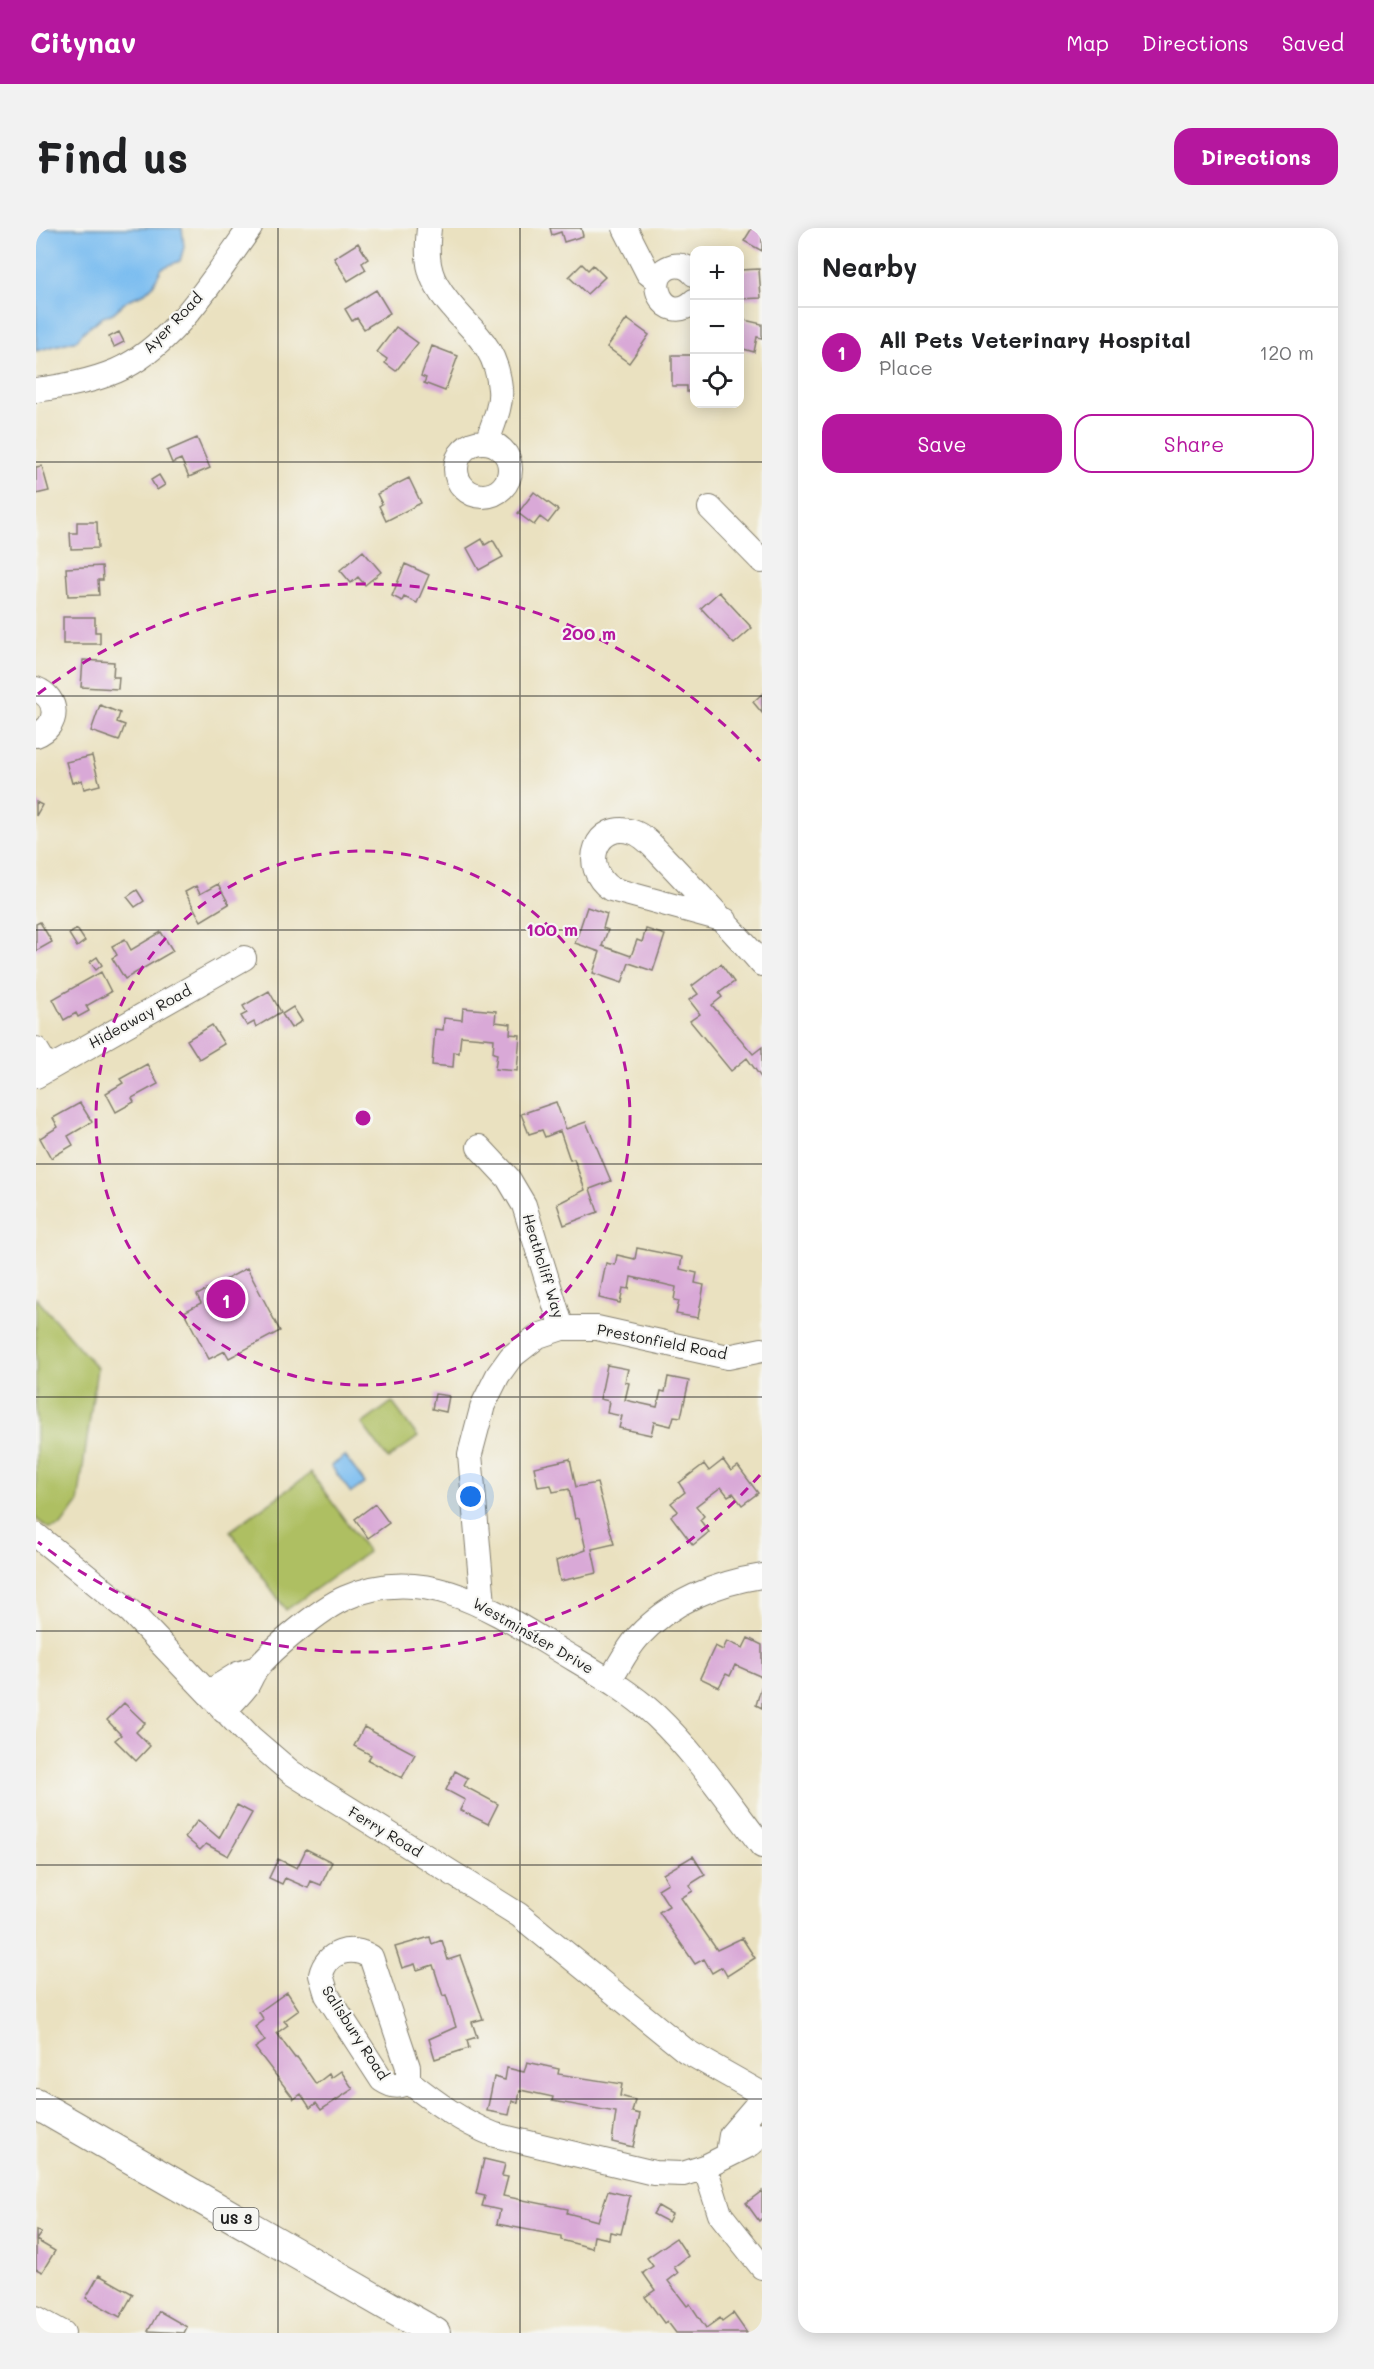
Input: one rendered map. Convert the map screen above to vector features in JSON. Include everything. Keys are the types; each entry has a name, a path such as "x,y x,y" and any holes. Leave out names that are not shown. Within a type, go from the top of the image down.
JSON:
{"main road":[{"name":"US 3","path":"36,2104 435,2333"}],"street":[{"name":"Ayer Road","path":"36,390 79,384 118,370 153,348 195,304 250,228"},
{"path":"429,228 427,250 430,270 437,287 486,344 495,363 501,390 487,442"},
{"path":"625,228 648,273 658,282"},
{"path":"690,271 685,267 671,267 660,275 658,282 659,296 668,306 682,308 690,303"},
{"path":"710,508 762,561"},
{"path":"36,689 49,697 54,711 50,726 36,735"},
{"path":"725,920 611,889 602,883 593,865 597,846 612,832 622,830 641,835 725,920 762,964"},
{"name":"Hideaway Road","path":"40,1065 244,958"},
{"name":"Heathcliff Way","path":"480,1147 508,1178 525,1205 562,1328"},
{"name":"Prestonfield Road","path":"483,1604 479,1539 469,1466 476,1426 492,1386 512,1357 538,1336 562,1328 597,1328 728,1357 762,1350"},
{"name":"Ferry Road","path":"36,1535 131,1612 224,1711 292,1773 519,1915 686,2051 762,2094"},
{"path":"610,1680 636,1639 672,1608 728,1583 762,1576"},
{"name":"Westminster Drive","path":"224,1711 246,1686 257,1668 313,1617 338,1601 386,1585 428,1587 454,1592 483,1604 610,1680 655,1715 762,1845"},
{"name":"Westminster Drive","path":"208,1692 238,1674 257,1668"},
{"name":"Salisbury Road","path":"352,1950 371,1957 408,2067 408,2081 397,2086 389,2085 382,2080 327,1995 321,1975 327,1960 335,1954 352,1950"},
{"name":"Salisbury Road","path":"408,2081 460,2119 495,2135 654,2173 683,2174 705,2167 728,2153 751,2144 762,2134"},
{"path":"728,2153 731,2135 762,2098"},
{"path":"705,2167 720,2214 762,2267"},
{"path":"36,2318 63,2333"}],"green space":[{"path":"36,1298 97,1368 78,1503 61,1526 50,1529 36,1519"},
{"path":"392,1402 418,1437 388,1459 362,1424"},
{"path":"311,1473 368,1552 286,1610 230,1531"}],"water":[{"path":"36,228 182,228 184,247 180,261 162,268 153,285 145,293 128,300 113,313 103,317 84,331 77,340 36,351"},
{"path":"345,1456 365,1483 351,1493 331,1466"}],"building":[{"path":"550,228 581,228 583,236 564,242 561,232 552,235"},
{"path":"752,228 762,228 762,251 744,241"},
{"path":"358,243 368,259 362,263 366,270 348,281 334,258"},
{"path":"582,264 588,270 593,265 605,277 587,294 569,277"},
{"path":"759,269 761,298 744,299 744,270"},
{"path":"376,290 390,313 364,329 357,318 352,321 345,309"},
{"path":"627,319 649,335 629,363 607,347"},
{"path":"744,320 762,324 762,338 757,337 754,352 744,349"},
{"path":"396,327 418,343 396,371 385,363 387,359 377,352"},
{"path":"119,332 124,342 114,347 109,337"},
{"path":"432,346 458,356 445,391 424,383 426,378 421,376"},
{"path":"672,355 690,355 690,392 687,392 687,386 672,386"},
{"path":"197,438 210,468 189,477 181,459 172,463 167,451"},
{"path":"42,466 49,491 36,494 36,467"},
{"path":"159,475 165,485 157,490 151,480"},
{"path":"409,478 421,503 386,521 379,506 382,504 377,494"},
{"path":"534,492 558,510 548,523 540,517 534,525 518,513"},
{"path":"77,522 97,522 98,548 71,549 70,533 77,533"},
{"path":"482,539 485,545 493,540 503,557 479,570 467,548"},
{"path":"363,551 381,572 365,585 358,577 351,583 340,570"},
{"path":"405,564 429,575 417,603 404,597 402,601 392,596"},
{"path":"102,566 103,580 98,580 99,595 68,596 66,568"},
{"path":"719,592 752,628 734,644 701,608"},
{"path":"63,617 95,617 95,632 100,632 100,644 63,644"},
{"path":"83,660 114,662 113,677 119,677 118,689 81,687"},
{"path":"762,694 762,713 753,702"},
{"path":"100,705 120,713 117,722 125,725 119,741 91,731"},
{"path":"92,756 100,785 84,789 82,780 72,783 66,762"},
{"path":"36,802 42,805 36,816"},
{"path":"218,884 229,904 201,921 185,892 196,886 200,894"},
{"path":"137,890 144,901 135,907 127,897"},
{"path":"587,907 607,914 603,928 608,930 602,946 631,956 637,940 642,942 646,929 665,935 653,971 629,963 622,983 593,973 600,952 575,943"},
{"path":"40,922 52,942 36,951 36,924"},
{"path":"77,929 85,941 77,947 69,934"},
{"path":"161,932 173,951 125,979 112,958 117,955 112,946 125,939 131,950"},
{"path":"97,957 102,965 96,970 90,962"},
{"path":"721,964 734,982 719,993 722,997 712,1005 753,1054 762,1047 762,1079 747,1058 731,1071 690,1021 700,1014 689,1000 698,994 692,986"},
{"path":"101,972 111,992 86,1006 89,1011 78,1017 76,1013 64,1020 53,999"},
{"path":"269,991 281,1012 256,1027 254,1022 247,1026 241,1016 247,1013 243,1006"},
{"path":"293,1007 302,1021 291,1028 282,1014"},
{"path":"463,1008 496,1011 495,1022 511,1024 510,1034 520,1035 517,1071 495,1069 497,1054 493,1053 494,1039 461,1036 459,1053 454,1052 453,1067 432,1065 435,1029 443,1030 444,1018 462,1020"},
{"path":"212,1025 224,1044 199,1059 187,1040"},
{"path":"147,1064 158,1084 132,1098 134,1102 116,1112 106,1093 123,1083 120,1079"},
{"path":"556,1102 566,1129 586,1122 611,1181 590,1189 598,1212 564,1225 557,1204 585,1190 574,1159 570,1160 560,1131 545,1137 542,1130 529,1134 521,1114"},
{"path":"80,1103 92,1122 68,1136 73,1145 51,1158 40,1138 58,1127 53,1118"},
{"path":"637,1248 682,1257 680,1269 697,1273 695,1283 704,1285 698,1318 676,1314 679,1301 674,1300 676,1287 631,1277 629,1289 623,1288 620,1303 599,1298 606,1263 615,1265 617,1255 635,1259"},
{"path":"247,1268 280,1331 229,1358 225,1351 209,1359 184,1312 201,1303 197,1295"},
{"path":"607,1365 628,1369 625,1382 629,1383 625,1400 657,1407 661,1391 665,1392 668,1377 689,1381 681,1417 674,1416 671,1426 654,1422 651,1435 619,1428 622,1416 607,1413 609,1401 600,1399"},
{"path":"435,1394 449,1396 446,1412 432,1409"},
{"path":"570,1459 576,1487 597,1483 614,1544 592,1549 597,1573 560,1581 556,1561 586,1550 579,1518 575,1519 569,1489 553,1492 551,1485 538,1487 534,1467"},
{"path":"723,1460 731,1471 738,1466 758,1493 742,1505 733,1493 728,1496 721,1487 696,1506 704,1516 700,1520 709,1532 693,1545 671,1516 678,1511 671,1503 685,1492 679,1483 704,1464 709,1471"},
{"path":"375,1504 389,1523 368,1538 355,1519"},
{"path":"748,1638 762,1645 762,1677 735,1665 730,1676 726,1674 719,1687 700,1678 715,1646 723,1650 727,1641 743,1648"},
{"path":"762,1685 762,1708 756,1705"},
{"path":"124,1703 145,1723 136,1732 150,1746 136,1761 115,1740 121,1735 107,1720"},
{"path":"364,1727 415,1754 402,1778 368,1760 371,1755 354,1746"},
{"path":"455,1771 468,1778 464,1786 498,1804 488,1824 460,1810 465,1800 446,1790"},
{"path":"237,1805 252,1813 228,1856 206,1844 200,1850 185,1837 198,1820 219,1838"},
{"path":"306,1849 332,1862 321,1885 311,1881 308,1888 285,1878 282,1884 269,1878 278,1859 297,1868"},
{"path":"693,1856 705,1875 689,1885 693,1891 681,1898 717,1950 742,1938 755,1958 727,1976 722,1967 712,1973 704,1959 695,1964 659,1912 669,1906 658,1889 668,1883 663,1874"},
{"path":"430,1937 432,1944 442,1940 448,1960 460,1956 483,2019 472,2022 477,2037 467,2040 469,2048 435,2059 429,2039 456,2027 446,1995 443,1996 433,1965 417,1970 415,1964 402,1968 395,1947"},
{"path":"287,1992 299,2010 284,2021 288,2025 277,2033 316,2084 329,2074 331,2078 341,2071 353,2089 321,2110 316,2103 310,2108 301,2094 294,2099 255,2048 265,2041 255,2027 264,2020 259,2012"},
{"path":"527,2062 559,2069 558,2074 622,2084 620,2096 635,2100 632,2112 640,2114 633,2147 612,2142 616,2112 552,2101 553,2097 520,2090 518,2103 512,2101 509,2115 487,2111 494,2077 505,2080 507,2068 524,2072"},
{"path":"484,2159 505,2164 502,2176 508,2177 503,2196 568,2209 567,2213 598,2221 608,2191 630,2196 621,2234 610,2232 609,2239 594,2236 592,2248 561,2240 561,2236 497,2224 500,2210 482,2206 485,2196 476,2194"},
{"path":"762,2191 762,2218 759,2221 746,2203"},
{"path":"658,2206 672,2214 668,2222 653,2214"},
{"path":"36,2230 41,2233 36,2240"},
{"path":"676,2238 688,2256 674,2267 678,2273 668,2281 687,2306 690,2304 706,2328 720,2318 722,2321 733,2313 747,2333 676,2333 667,2321 664,2323 645,2297 655,2290 643,2273 653,2266 647,2258"},
{"path":"36,2240 55,2251 42,2272 36,2269"},
{"path":"99,2275 133,2294 120,2317 86,2298"},
{"path":"159,2311 187,2327 184,2333 148,2331"}],"place":[{"name":"All Pets Veterinary Hospital","path":"226,1299"}]}
